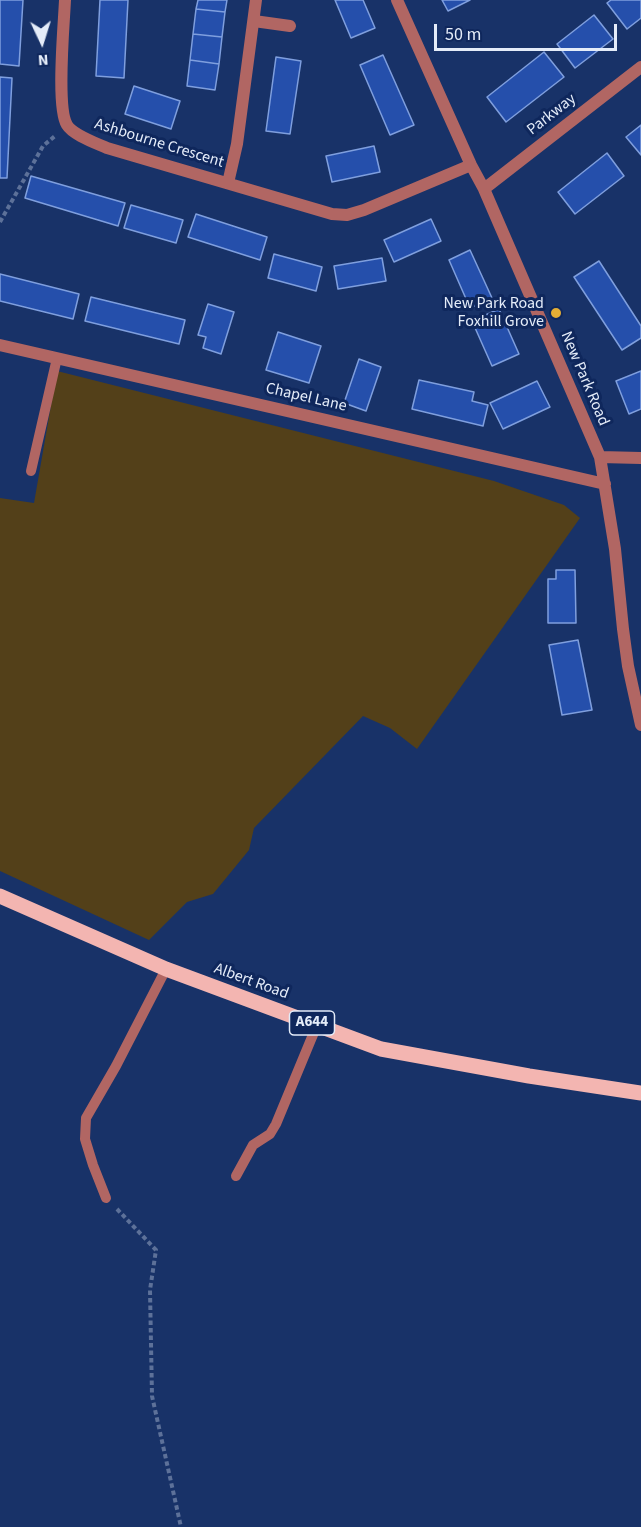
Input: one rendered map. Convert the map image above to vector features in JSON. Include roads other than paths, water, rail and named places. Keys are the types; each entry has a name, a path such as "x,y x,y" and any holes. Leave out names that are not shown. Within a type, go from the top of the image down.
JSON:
{"main road":[{"name":"Albert Road","path":"0,896 166,969 381,1049 529,1076 641,1093"}],"street":[{"name":"Ashbourne Crescent","path":"65,0 61,103 67,125 84,139 107,148 228,183 332,213 347,215 471,165"},
{"name":"Ashbourne Crescent","path":"228,183 237,144 256,0"},
{"name":"New Park Road","path":"397,0 484,189 600,457 615,549 628,666 641,725"},
{"path":"254,21 290,26"},
{"name":"Parkway","path":"484,189 641,67"},
{"name":"Chapel Lane","path":"0,345 605,484"},
{"path":"600,457 641,458"}],"lane":[{"path":"31,471 57,358"},
{"path":"106,1198 86,1139 86,1118 116,1066 166,969"},
{"path":"236,1176 253,1145 270,1134 276,1124 317,1025"}],"place":[{"name":"New Park Road Foxhill Grove","path":"556,313"}]}
